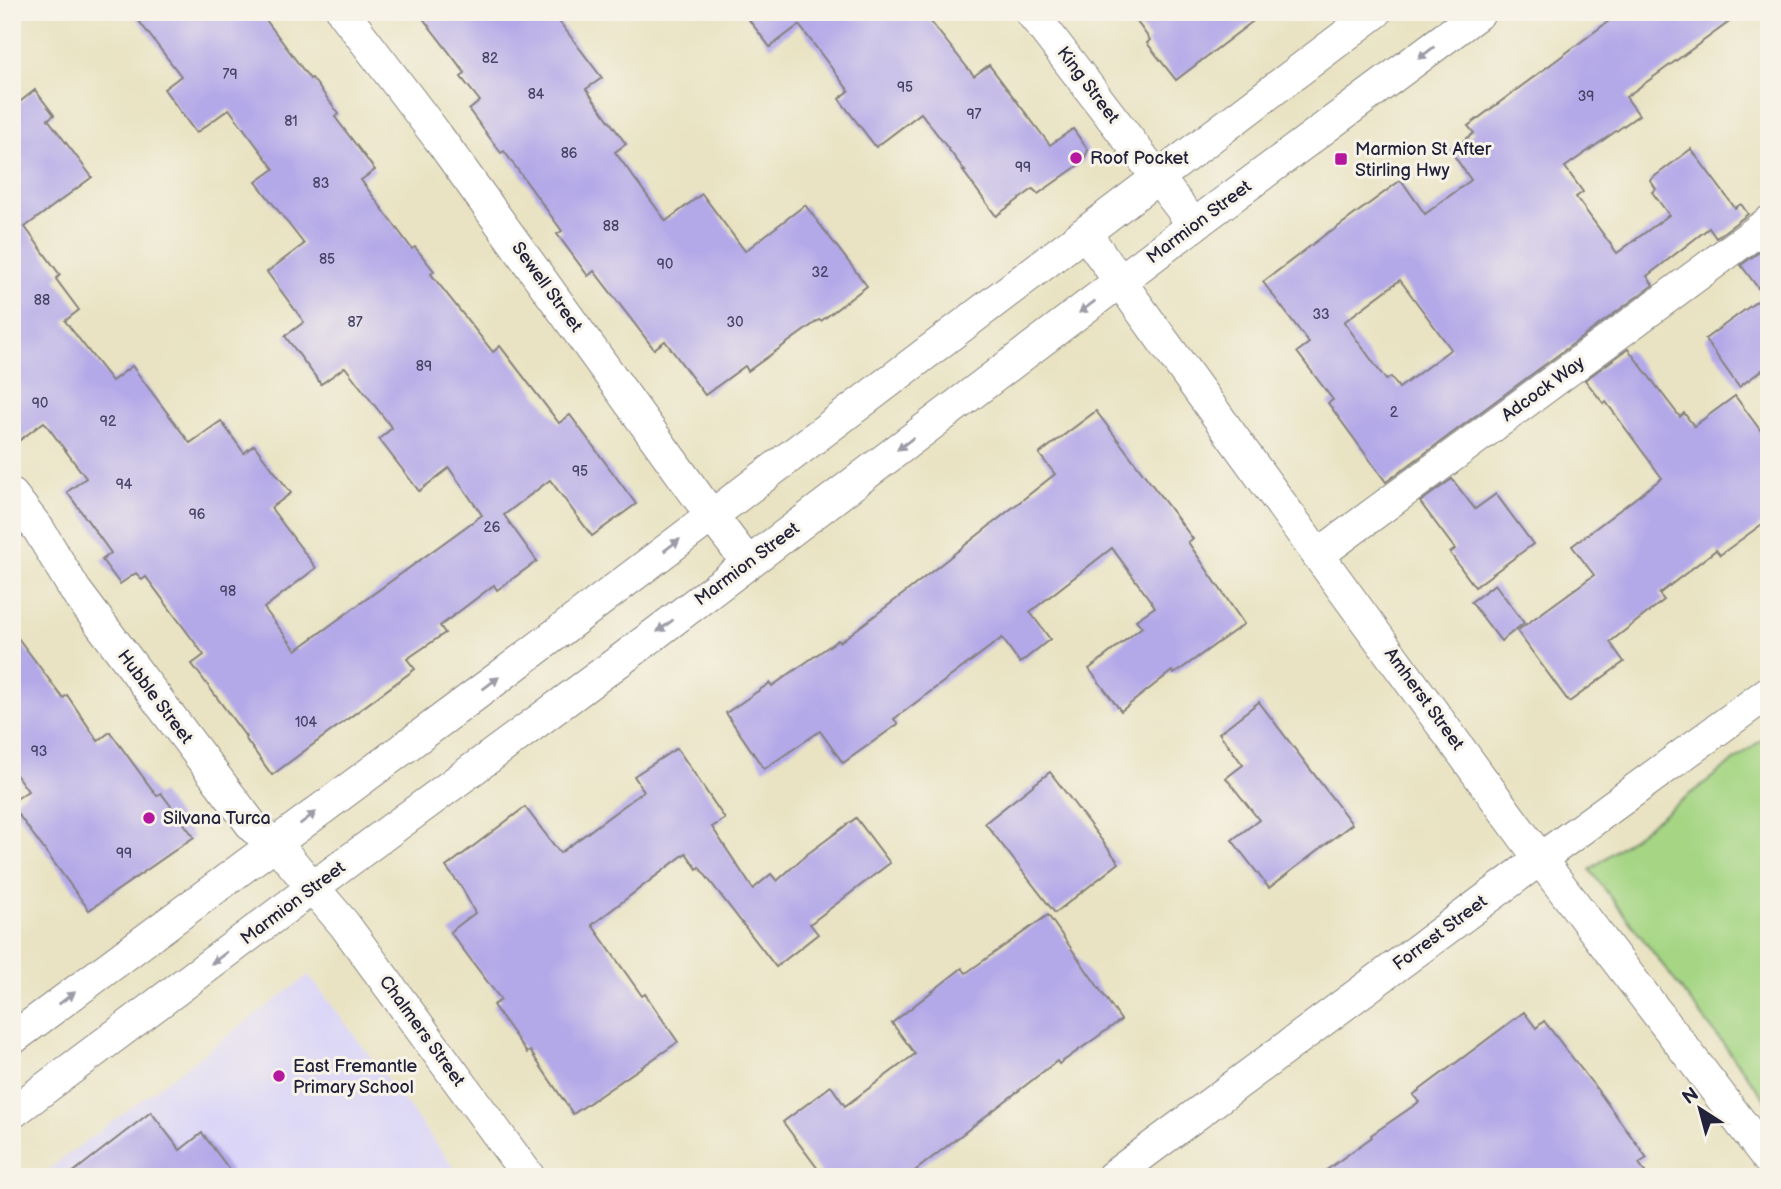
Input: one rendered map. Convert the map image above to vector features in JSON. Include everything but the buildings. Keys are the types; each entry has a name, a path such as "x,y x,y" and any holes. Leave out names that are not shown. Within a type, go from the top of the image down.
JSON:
{"street":[{"name":"Sewell Street","path":"343,12 438,136 748,563"},
{"name":"King Street","path":"1031,12 1194,225"},
{"path":"12,1039 498,678 1376,12"},
{"name":"Marmion Street","path":"12,1113 626,656 1194,225 1480,12"},
{"name":"Adcock Way","path":"1318,555 1769,222"},
{"name":"Amherst Street","path":"1086,233 1541,859 1769,1160"},
{"name":"Hubble Street","path":"12,495 39,530 75,590 237,806 254,828 275,843 312,888"},
{"name":"Forrest Street","path":"1112,1177 1769,692"},
{"name":"Chalmers Street","path":"312,888 344,924 529,1177"}],"shaded area":[{"name":"East Fremantle Primary School","path":"309,975 461,1177 38,1177"}],"green space":[{"path":"1769,734 1769,1104 1590,870"}],"place":[{"name":"Roof Pocket","path":"1076,158"},
{"name":"Marmion St After Stirling Hwy","path":"1341,159"},
{"name":"Silvana Turca","path":"149,818"},
{"name":"East Fremantle Primary School","path":"279,1076"}]}
